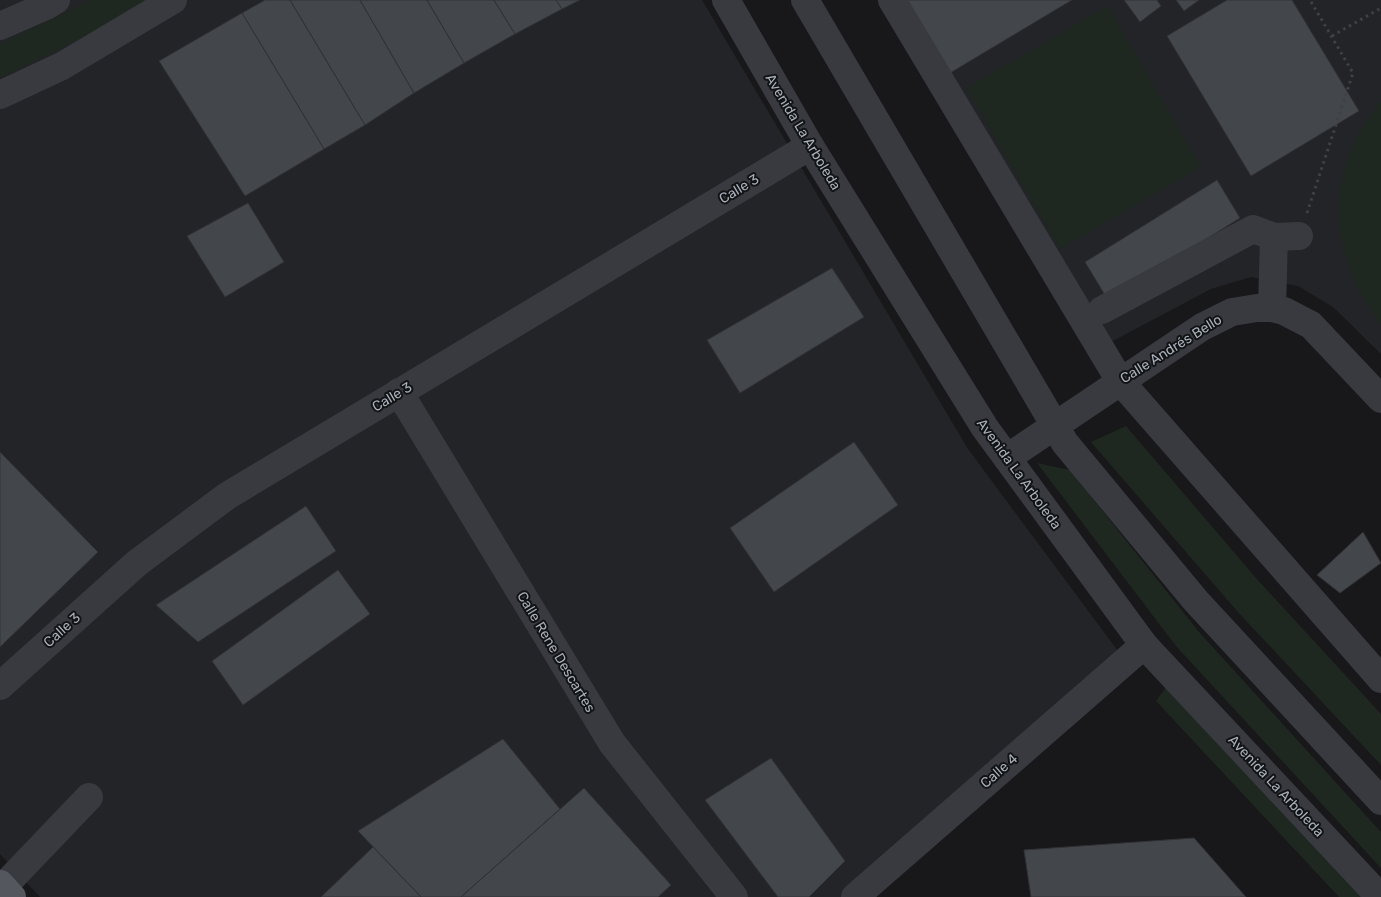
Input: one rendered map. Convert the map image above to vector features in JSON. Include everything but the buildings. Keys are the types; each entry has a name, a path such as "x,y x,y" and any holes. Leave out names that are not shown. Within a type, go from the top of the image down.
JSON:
{"street":[{"path":"0,26 56,0"},
{"path":"0,95 62,66 173,0"},
{"name":"Avenida La Arboleda","path":"726,0 810,146 985,428 1144,645 1380,897"},
{"path":"804,0 1065,444 1196,601 1381,801"},
{"path":"892,0 1120,381 1381,679"},
{"name":"Calle 3","path":"0,686 137,563 227,496 810,146"},
{"path":"1102,310 1253,229 1287,236 1272,308"},
{"name":"Calle Andrés Bello","path":"1007,458 1202,327 1232,312 1257,308 1272,308 1284,311 1312,325 1381,399"},
{"name":"Calle Rene Descartes","path":"399,392 612,743 734,897"},
{"name":"Calle 4","path":"855,897 1144,645"},
{"path":"5,889 89,797"}],"path":[{"path":"1287,236 1353,73 1310,0"},
{"path":"1332,36 1381,8"}],"shaded area":[{"path":"0,0 702,0 968,449 1118,651 847,897 40,897 0,854"},
{"path":"91,0 147,0 101,29 0,78 0,44"},
{"path":"907,0 1381,0 1381,354 1333,307 1298,286 1251,277 1211,289 1111,342"},
{"path":"1108,6 1201,167 1060,249 967,88"},
{"path":"1381,101 1381,325 1363,297 1350,268 1342,241 1339,213 1341,185 1349,157 1362,129"},
{"path":"1126,426 1256,578 1381,714 1381,765 1237,611 1091,442"},
{"path":"1037,463 1070,470 1199,632 1381,832 1381,868 1176,646"},
{"path":"1167,686 1365,897 1339,897 1156,701"}]}
